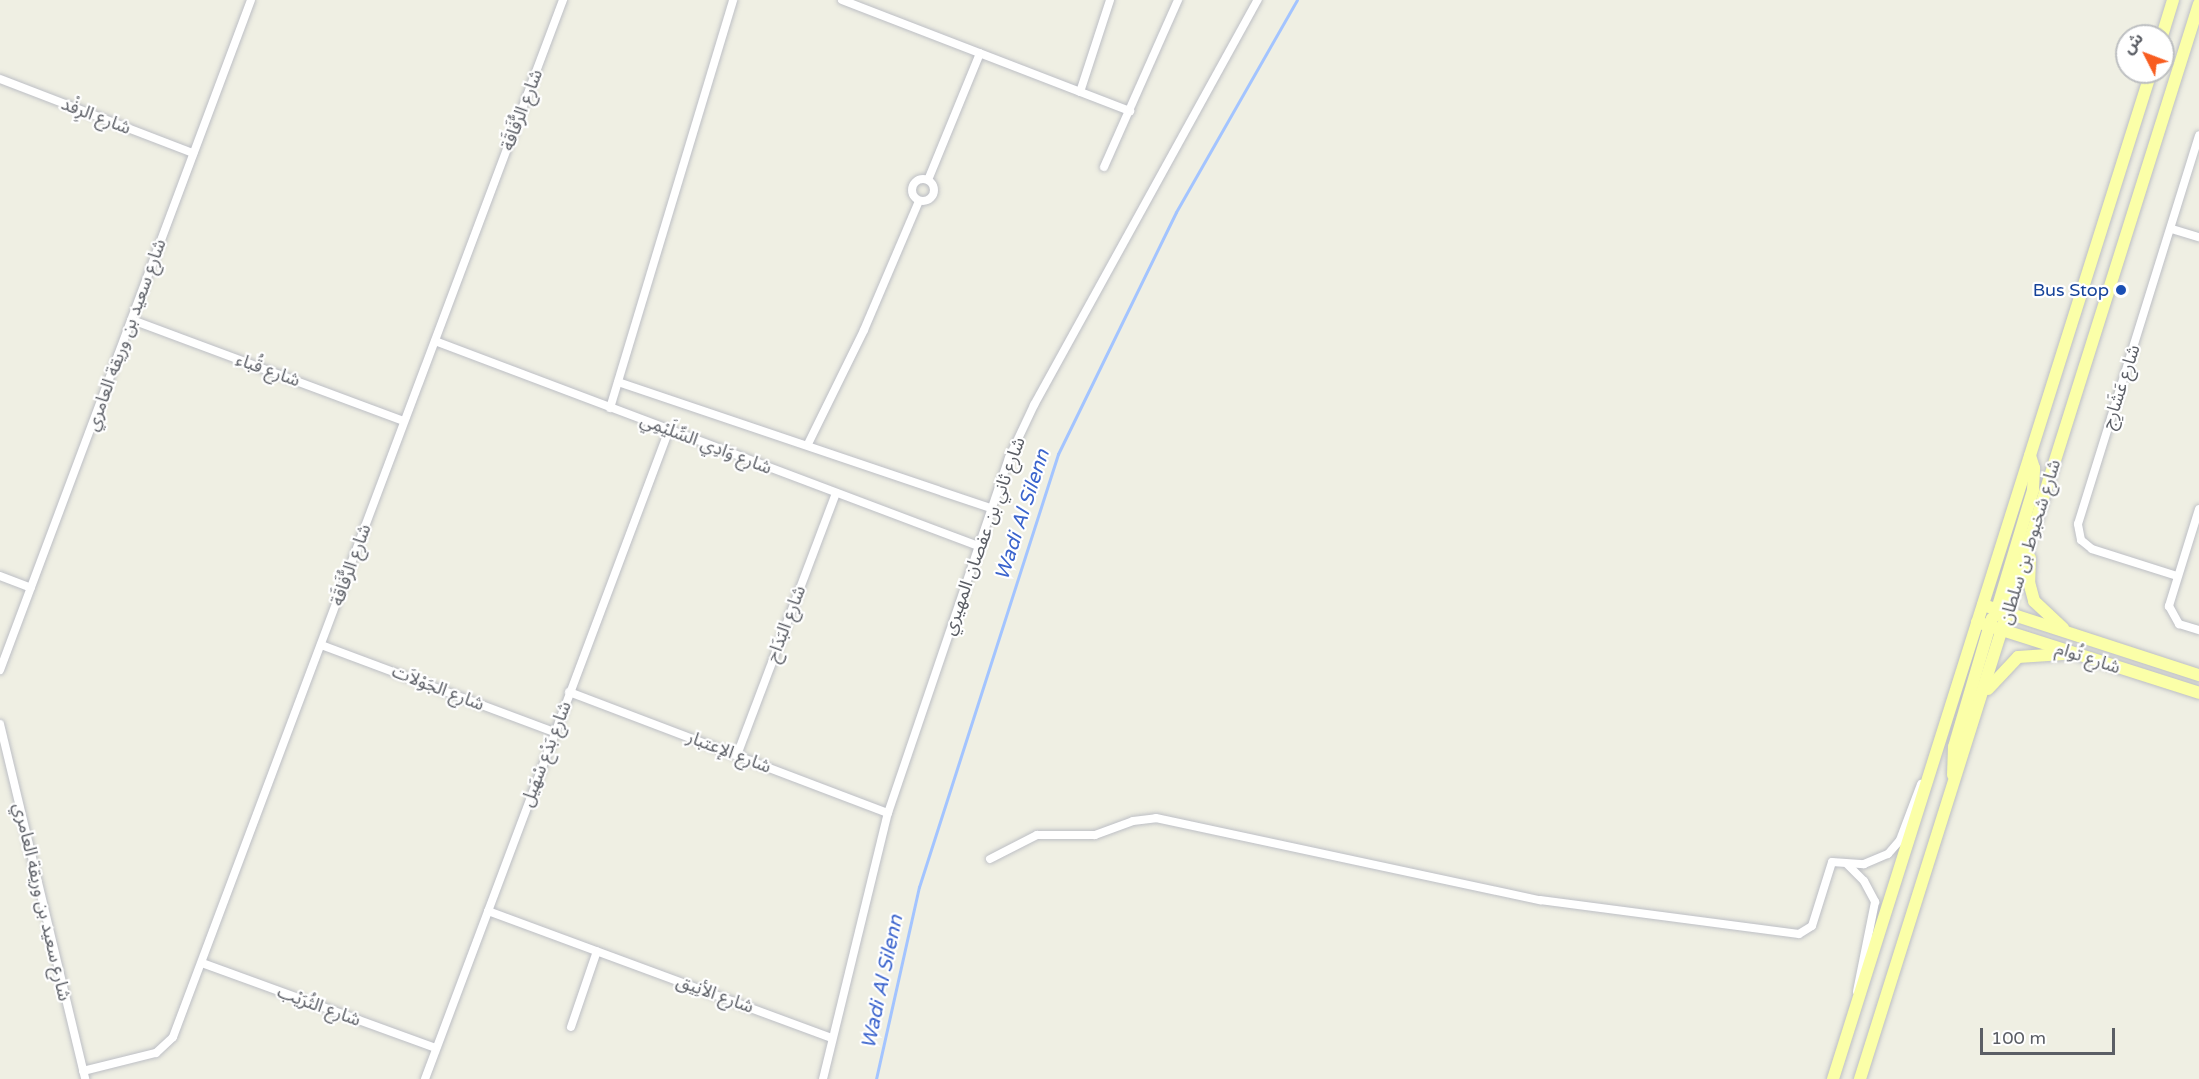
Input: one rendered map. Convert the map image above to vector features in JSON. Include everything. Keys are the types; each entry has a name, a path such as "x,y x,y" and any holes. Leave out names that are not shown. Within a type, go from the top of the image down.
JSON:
{"main road":[{"path":"2166,24 2173,0"},
{"name":"شارع شخبوط بن سلطان","path":"1860,1079 1981,698 1997,628 2007,614 2199,4"},
{"name":"شارع شخبوط بن سلطان","path":"1833,1079 1977,622 1989,607 2030,456 2147,84"},
{"path":"2031,537 2029,582 2034,601 2057,624 2091,642"},
{"path":"1954,780 1954,747 1997,628 1989,607"},
{"name":"شارع تُوام","path":"1989,607 2091,642 2199,675"},
{"name":"شارع تُوام","path":"1977,622 2199,693"},
{"path":"2036,641 2032,635 2039,629 2091,642"},
{"path":"1981,698 2002,670 2018,657 2076,655"}],"street":[{"name":"شارع سعيد بن وريقة العامري","path":"0,670 251,0"},
{"name":"شارع الرُّفَاقَة","path":"84,1075 156,1053 169,1044 202,963 563,0"},
{"path":"610,408 734,0"},
{"path":"842,0 1130,111"},
{"path":"1080,92 1110,0"},
{"path":"1104,167 1178,0"},
{"name":"شارع ثاني بن عفصان المهيري","path":"823,1079 888,813 991,508 1034,405 1258,0"},
{"path":"928,180 980,53"},
{"name":"شارع الرِفْد","path":"0,79 193,153"},
{"name":"شارع عَشَارِج","path":"2177,576 2092,549 2081,540 2078,529 2199,135"},
{"path":"808,444 868,321 919,201 932,197 933,186 928,180"},
{"path":"919,201 912,188 917,182 928,180"},
{"path":"2172,229 2199,237"},
{"name":"شارع قُباء","path":"132,320 404,421"},
{"name":"شارع وَادِي السِّلَيْمِي","path":"435,341 978,546"},
{"path":"618,382 808,444 991,508"},
{"name":"شارع بَدْع سْهَيل","path":"425,1079 669,430"},
{"name":"شارع البَدَاح","path":"737,756 836,493"},
{"path":"2199,509 2177,576 2170,613 2179,624 2199,630"},
{"path":"0,576 31,588"},
{"name":"شارع الجَوْلاَت","path":"321,645 554,732"},
{"path":"2174,667 2199,667"},
{"name":"شارع الإعتبار","path":"569,692 888,813"},
{"name":"شارع سعيد بن وريقة العامري","path":"0,724 84,1075"},
{"path":"990,859 1037,835 1095,835 1133,821 1156,818 1550,902 1799,934 1812,926 1832,862 1847,864 1873,862 1894,848 1931,769"},
{"path":"1847,864 1864,881 1875,902 1874,922 1859,970 1858,999"},
{"name":"شارع الأنِيق","path":"488,910 832,1038"},
{"path":"571,1027 597,951"},
{"name":"شارع الثُرَيْب","path":"202,963 436,1048"}],"waterway":[{"name":"Wadi Al Silenn","path":"876,1079 919,887 1058,454 1176,212 1297,0"}],"place":[{"name":"Bus Stop","path":"2121,290"}]}
